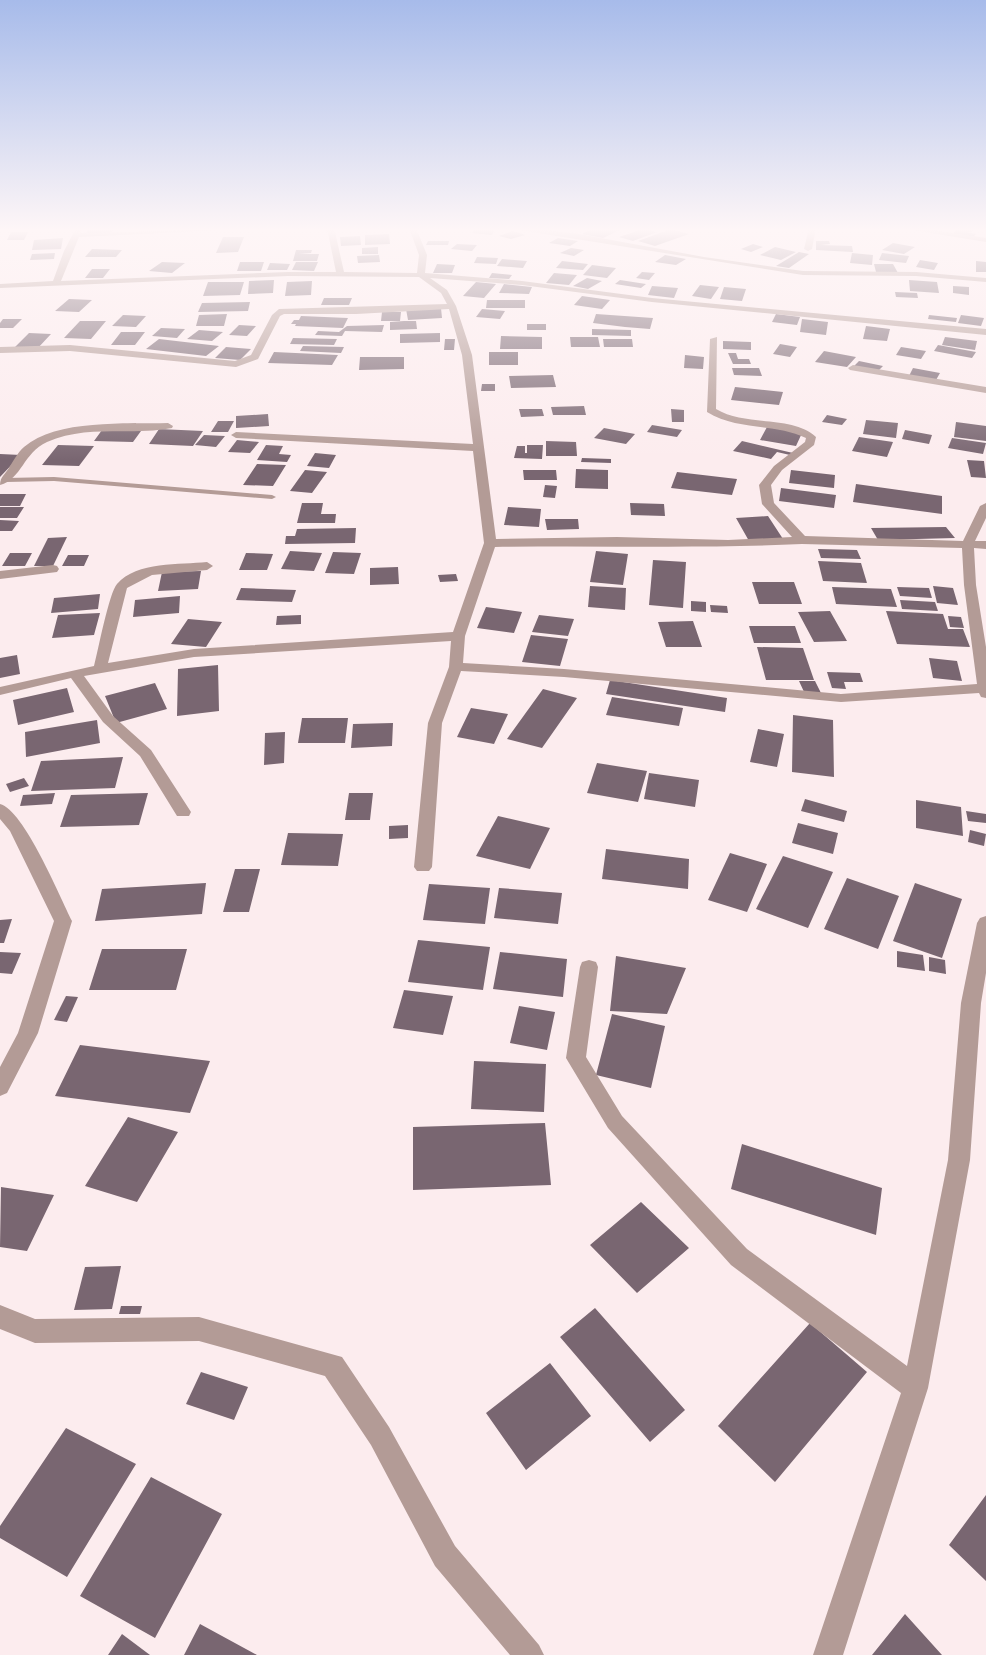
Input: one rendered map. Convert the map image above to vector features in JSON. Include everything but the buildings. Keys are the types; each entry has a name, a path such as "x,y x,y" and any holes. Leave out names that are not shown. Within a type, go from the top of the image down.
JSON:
{"street":[{"path":"712,305 986,332"},
{"path":"0,350 70,348 129,353 188,362 236,364 255,357 276,315 282,311 356,311 452,306 467,356 490,543 458,636 456,668 435,723 423,867"},
{"path":"714,339 711,410 719,416 736,421 796,430 811,437 810,443 778,468 765,485 768,504 802,540"},
{"path":"854,368 986,390"},
{"path":"3,481 28,448 40,441 101,427 168,426"},
{"path":"236,435 480,448"},
{"path":"456,668 587,675 841,698 986,690 970,585 969,543 985,508"},
{"path":"490,543 617,541 728,544 802,540 868,544 969,543 986,545"},
{"path":"100,669 121,587 129,578 144,573 207,566"},
{"path":"0,575 53,569"},
{"path":"0,691 75,673 194,652 458,636"},
{"path":"75,673 108,719 146,753 183,812"},
{"path":"0,809 17,828 63,921 28,1033 0,1087"},
{"path":"828,1655 915,1388 959,1160 971,1003 986,923"},
{"path":"589,967 576,1058 615,1122 739,1257 915,1388"},
{"path":"0,1317 35,1331 199,1329 333,1366 380,1436 446,1556 529,1655"}],"lane":[{"path":"3,481 54,479 272,497"}]}
